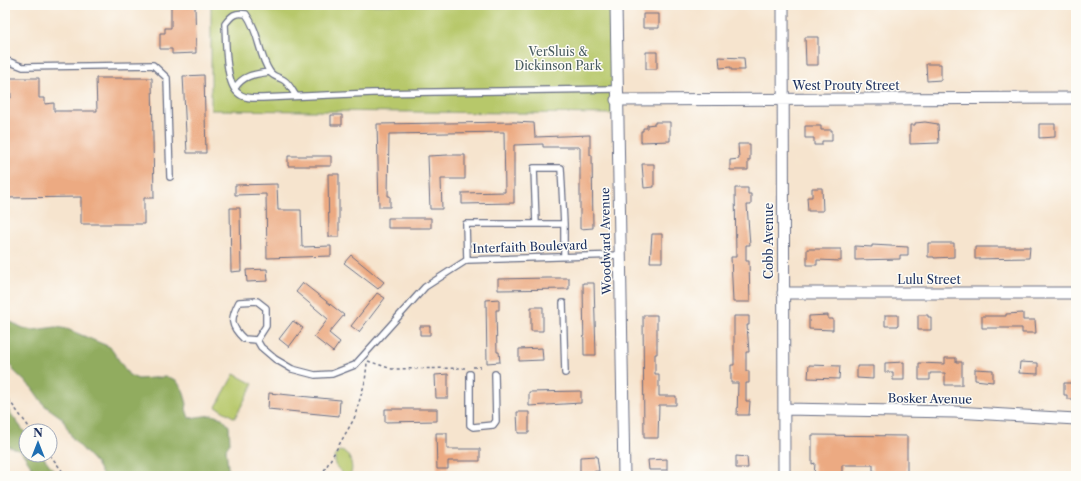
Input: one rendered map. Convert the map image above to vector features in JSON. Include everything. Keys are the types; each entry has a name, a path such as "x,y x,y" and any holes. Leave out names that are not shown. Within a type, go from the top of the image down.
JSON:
{"street":[{"name":"Woodward Avenue","path":"616,5 616,94 624,476"},
{"name":"Cobb Avenue","path":"783,5 784,476"},
{"name":"West Prouty Street","path":"616,94 783,100 1076,98"},
{"name":"Lulu Street","path":"783,292 1076,293"},
{"name":"Bosker Avenue","path":"784,409 955,412 1076,419"}],"lane":[{"path":"296,96 285,80 275,77 270,72 264,60 256,30 251,20 246,14 238,13 232,15 225,24 226,54 231,82 238,93 247,97 616,94"},
{"path":"5,60 23,67 153,65 167,78 170,177"},
{"path":"235,88 240,80 270,72"},
{"path":"536,224 534,168 561,168 564,256"},
{"path":"467,260 466,224 564,224"},
{"name":"Interfaith Boulevard","path":"257,340 261,347 275,360 292,369 315,375 340,372 355,365 360,360 425,287 467,260 620,255"},
{"path":"257,301 266,308 266,326 257,340 244,339 235,330 232,315 238,302 257,301"},
{"path":"563,303 565,373"},
{"path":"470,374 470,425 473,427 493,426 496,421 495,374"}],"path":[{"path":"321,476 354,418 365,382 366,360 392,369 481,366"},
{"path":"5,395 26,423"},
{"path":"56,463 66,476"}],"green space":[{"name":"VerSluis & Dickinson Park","path":"211,5 615,5 616,114 211,110"},
{"path":"5,319 23,328 33,330 56,327 67,329 110,347 129,375 138,379 167,377 176,380 183,390 189,418 212,415 222,418 229,426 230,443 226,449 229,476 103,476 96,463 73,439 62,418 44,405 32,388 14,371 5,354"},
{"path":"234,374 253,384 235,418 216,407"},
{"path":"5,406 18,423 18,450 5,445"},
{"path":"339,451 345,452 349,457 352,466 350,476 345,476 335,465 335,455"},
{"path":"29,463 48,463 54,471 54,476 42,476 36,473"}],"building":[{"path":"171,5 195,5 196,53 172,54 172,49 160,49 160,33 165,33 165,28 171,28"},
{"path":"643,14 659,14 659,28 643,28"},
{"path":"805,37 818,37 818,65 806,65"},
{"path":"646,52 657,52 657,69 646,69"},
{"path":"719,57 744,58 745,70 731,70 731,67 720,68"},
{"path":"926,64 941,64 941,80 927,81"},
{"path":"204,75 206,153 187,153 183,76"},
{"path":"10,78 39,78 39,98 45,98 45,104 54,103 54,111 97,111 96,78 152,78 154,198 144,198 144,224 81,224 81,197 5,198 5,98 11,98"},
{"path":"331,115 342,115 342,125 331,125"},
{"path":"655,122 670,122 670,141 641,142 641,131 643,131 643,128 647,128 647,125 655,124"},
{"path":"925,122 938,124 939,143 910,144 910,125"},
{"path":"534,123 535,137 590,135 590,155 592,155 593,228 580,229 580,147 543,147 543,144 514,145 514,203 462,204 462,193 505,192 504,132 389,134 388,196 390,196 390,207 379,207 377,124"},
{"path":"1039,124 1055,124 1055,137 1039,138"},
{"path":"805,126 821,126 821,130 832,130 832,141 822,141 822,145 814,145 814,138 805,138"},
{"path":"738,144 750,144 750,160 748,160 748,170 730,170 730,160 739,159"},
{"path":"465,155 465,179 441,179 442,209 430,209 428,156"},
{"path":"288,156 331,156 331,166 288,166"},
{"path":"642,164 654,164 654,187 644,188"},
{"path":"328,174 339,174 339,237 329,237"},
{"path":"277,184 278,210 301,210 302,247 331,246 331,256 267,258 266,194 235,195 235,185"},
{"path":"735,188 748,188 748,194 751,194 751,205 747,205 750,245 746,245 746,261 749,261 750,302 733,302 731,257 736,257"},
{"path":"812,188 822,188 823,211 808,211 807,197 812,197"},
{"path":"230,208 240,208 241,271 231,272"},
{"path":"388,218 431,218 431,228 388,228"},
{"path":"652,234 662,234 662,262 650,262"},
{"path":"928,243 954,243 954,257 928,257"},
{"path":"872,245 908,247 908,255 900,255 900,259 855,260 855,246 872,247"},
{"path":"975,247 1030,247 1029,258 975,259"},
{"path":"807,249 841,249 841,261 817,260 817,265 807,265"},
{"path":"351,255 384,282 378,289 344,263"},
{"path":"267,269 268,281 247,282 246,270"},
{"path":"569,278 569,289 498,290 498,279"},
{"path":"303,283 344,315 329,333 340,342 333,352 314,337 328,319 296,292"},
{"path":"583,283 594,283 596,355 584,355"},
{"path":"377,293 385,298 359,332 351,326"},
{"path":"499,299 499,310 496,310 497,352 499,352 500,362 487,363 486,300"},
{"path":"531,307 543,307 543,331 531,331"},
{"path":"1023,313 1023,320 1035,320 1036,333 1022,333 1022,328 982,328 982,316 1006,316 1006,314"},
{"path":"643,315 657,315 657,354 655,354 655,374 659,374 659,396 676,396 676,405 659,405 658,438 644,438"},
{"path":"828,315 828,319 833,319 833,330 809,329 809,316"},
{"path":"885,315 898,315 898,326 885,326"},
{"path":"918,315 928,315 928,317 931,317 931,330 918,330"},
{"path":"734,316 749,316 749,325 747,325 749,352 746,352 746,371 749,371 749,383 746,383 746,401 750,401 749,415 737,415 738,383 731,383 731,365 734,365"},
{"path":"293,321 303,328 289,347 279,339"},
{"path":"420,326 430,326 430,335 420,335"},
{"path":"542,348 543,360 519,361 519,349"},
{"path":"945,358 956,358 956,362 962,362 962,385 945,385 945,373 930,373 930,380 919,380 919,363 945,364"},
{"path":"904,362 904,380 893,380 893,372 885,372 885,363"},
{"path":"1020,362 1038,363 1038,374 1019,373"},
{"path":"809,365 840,366 839,379 808,378"},
{"path":"857,366 873,366 873,379 857,378"},
{"path":"975,369 993,370 993,382 975,380"},
{"path":"448,374 448,398 436,398 435,375"},
{"path":"1064,383 1076,383 1076,396 1074,396 1074,399 1067,399 1067,395 1064,395"},
{"path":"581,391 581,403 529,406 529,392"},
{"path":"269,393 340,400 339,416 268,409"},
{"path":"385,409 437,409 437,421 385,422"},
{"path":"517,412 529,412 529,433 518,433"},
{"path":"436,433 447,433 447,449 480,449 480,461 448,461 448,469 437,469"},
{"path":"812,435 907,436 907,476 876,476 876,471 873,471 873,465 842,465 842,476 814,476 815,463 812,464"},
{"path":"597,456 599,471 580,473 580,457"},
{"path":"736,456 747,457 748,468 736,468"},
{"path":"667,459 667,470 649,470 648,460"}]}
